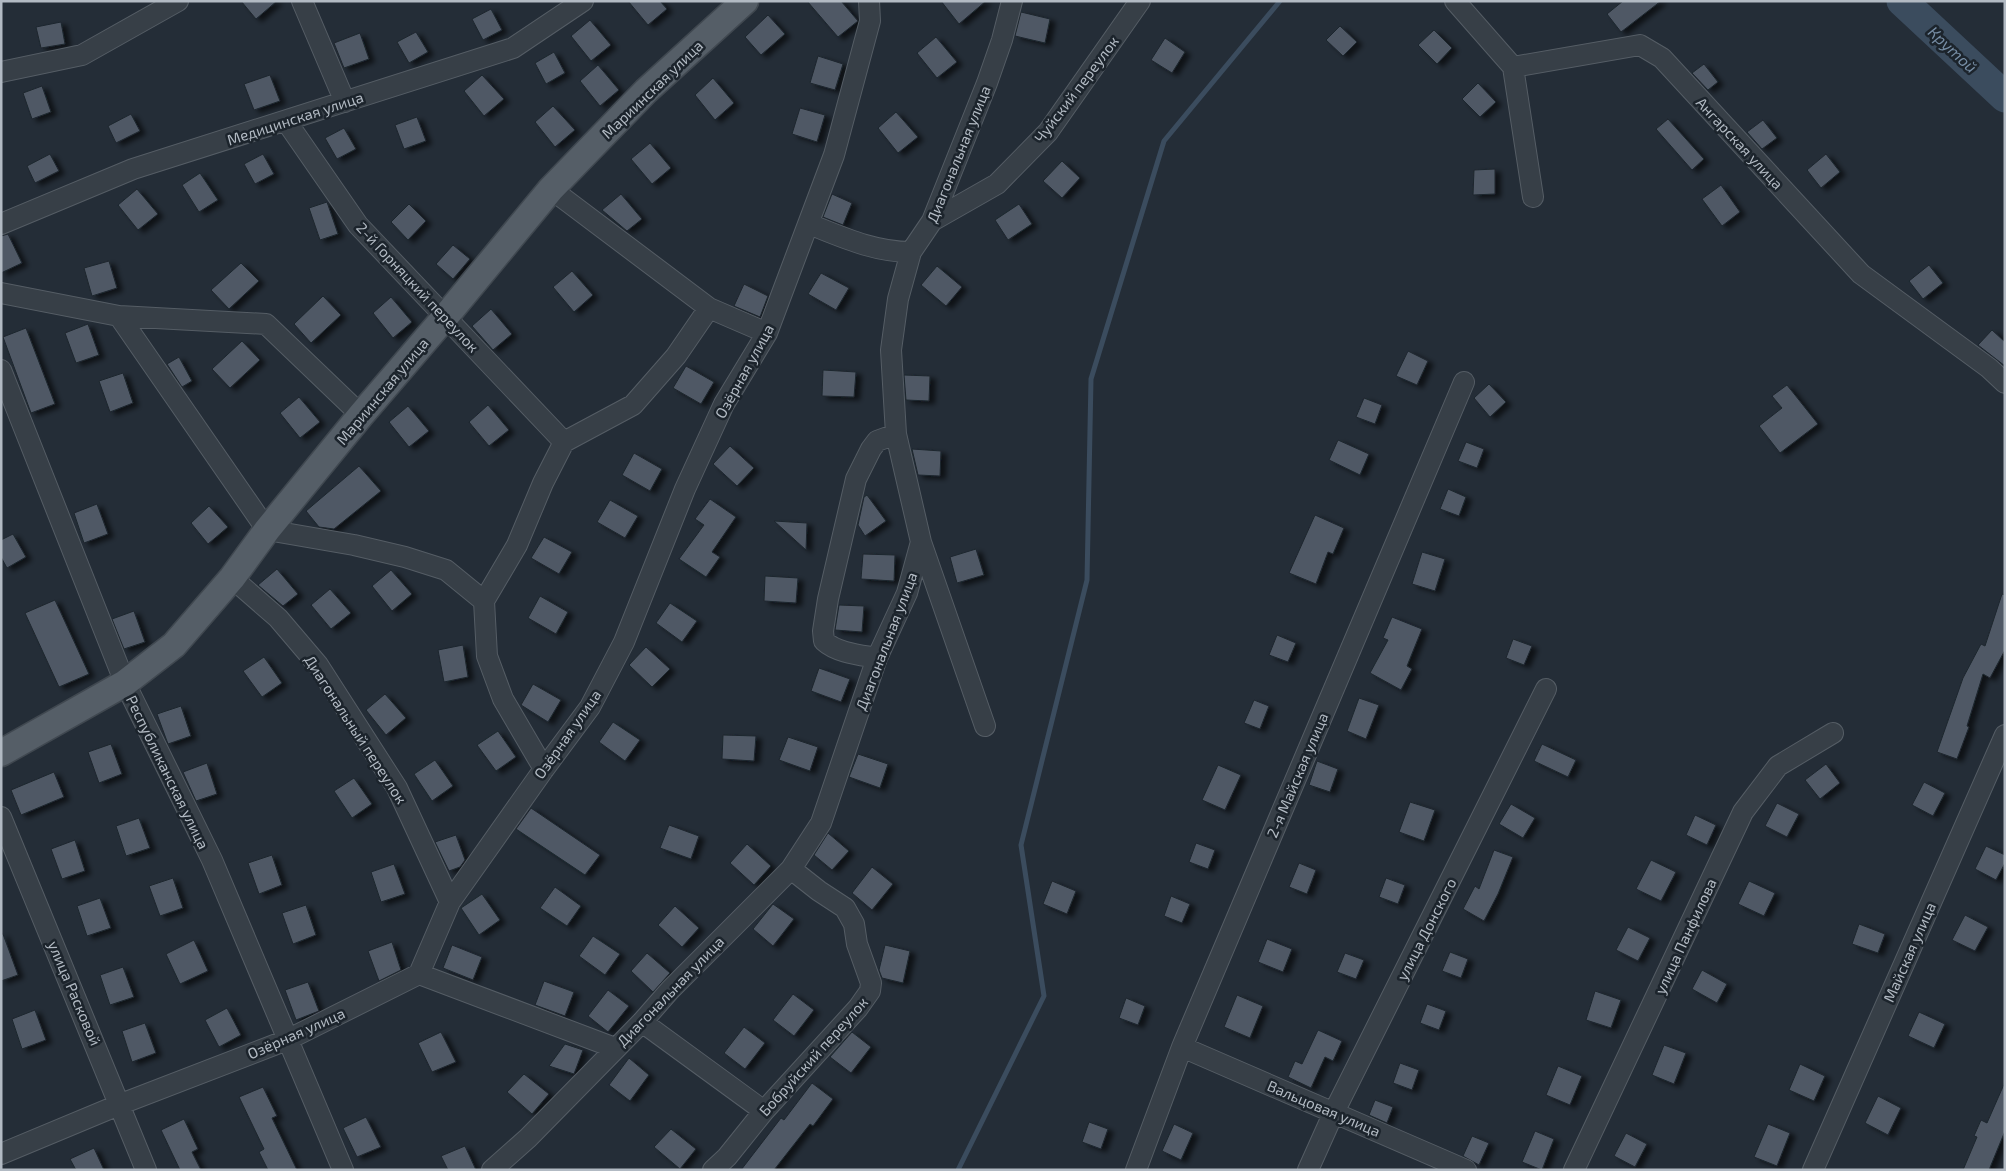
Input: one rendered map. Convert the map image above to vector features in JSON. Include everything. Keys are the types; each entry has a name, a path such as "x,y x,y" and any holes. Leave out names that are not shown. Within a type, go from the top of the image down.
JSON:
{"main road":[{"name":"Мариинская улица","path":"1,753 125,683 174,645 232,578 267,530 361,415 551,189 646,91 745,1"}],"street":[{"path":"1,72 82,55 178,1"},
{"path":"302,1 345,102"},
{"name":"Медицинская улица","path":"1,224 133,169 513,48 583,1"},
{"name":"Озёрная улица","path":"1,1154 121,1104 287,1040 419,974 450,902 590,707 624,642 685,489 720,413 767,333 834,155 870,21 869,1"},
{"name":"Диагональная улица","path":"492,1170 528,1138 642,1022 670,990 792,869 821,823 877,658 907,593 921,542 896,434 891,350 898,299 911,252 932,221 987,83 1002,40 1012,1"},
{"name":"Чуйский переулок","path":"932,221 997,184 1048,132 1140,1"},
{"path":"1455,1 1513,67 1533,197"},
{"name":"Ангарская улица","path":"1513,67 1640,45 1662,58 1861,274 1989,368 2005,383"},
{"name":"2-й Горняцкий переулок","path":"286,121 358,225 564,442"},
{"path":"551,189 709,308 767,333"},
{"path":"808,224 862,245 894,252 911,252"},
{"path":"1,293 119,316 266,324 361,415"},
{"path":"544,769 503,699 487,656 484,601 517,545 543,483 564,442 633,404 676,356 709,308"},
{"path":"119,316 267,530 354,545 438,567 446,570 484,601"},
{"name":"Республиканская улица","path":"1,370 125,683 212,860 343,1170"},
{"name":"2-я Майская улица","path":"1136,1170 1182,1047 1464,382"},
{"path":"877,658 850,653 829,646 824,641 823,631 828,599 856,479 877,441 896,434"},
{"path":"921,542 985,726"},
{"name":"Диагональный переулок","path":"232,578 278,618 318,665 397,788 450,902"},
{"name":"улица Донского","path":"1308,1170 1334,1112 1546,689"},
{"name":"улица Панфилова","path":"1574,1170 1743,812 1778,766 1833,733"},
{"name":"Майская улица","path":"1813,1170 2005,735"},
{"name":"улица Расковой","path":"1,817 121,1104 146,1170"},
{"name":"Бобруйский переулок","path":"713,1170 727,1157 764,1111 858,1008 870,992 871,983 857,944 854,924 845,908 819,891 792,869"},
{"path":"419,974 615,1048"},
{"path":"642,1022 764,1111"},
{"name":"Вальцовая улица","path":"1182,1047 1466,1170"}],"building":[{"path":"241,1 277,1 256,19"},
{"path":"628,1 660,1 667,9 648,25"},
{"path":"807,1 841,1 858,21 838,37"},
{"path":"941,1 986,1 959,24"},
{"path":"1623,1 1661,1 1621,32 1607,14"},
{"path":"491,9 502,30 483,40 472,19"},
{"path":"1021,12 1050,19 1045,43 1015,36"},
{"path":"768,15 785,34 761,55 745,37"},
{"path":"590,20 611,45 591,61 571,36"},
{"path":"61,22 65,44 41,48 36,27"},
{"path":"1340,26 1357,42 1343,56 1326,40"},
{"path":"1434,30 1452,48 1437,64 1418,45"},
{"path":"416,32 428,52 409,63 397,42"},
{"path":"360,33 369,59 344,68 334,43"},
{"path":"936,37 957,62 937,78 917,53"},
{"path":"1165,38 1185,52 1172,73 1151,60"},
{"path":"554,52 565,73 546,84 535,63"},
{"path":"818,56 843,64 835,90 810,83"},
{"path":"1704,64 1718,82 1708,90 1692,73"},
{"path":"598,65 619,90 600,106 580,81"},
{"path":"270,75 280,101 254,110 244,84"},
{"path":"482,75 504,99 484,116 464,91"},
{"path":"713,78 734,103 715,120 695,95"},
{"path":"1478,83 1496,102 1480,117 1462,99"},
{"path":"42,86 51,112 32,119 23,93"},
{"path":"553,106 575,130 555,147 535,122"},
{"path":"800,108 825,115 817,142 792,134"},
{"path":"896,112 918,137 898,153 878,128"},
{"path":"131,114 140,131 116,143 108,126"},
{"path":"417,117 426,141 404,149 395,125"},
{"path":"1668,119 1704,159 1692,170 1656,129"},
{"path":"1763,120 1777,138 1762,149 1747,132"},
{"path":"344,128 356,149 337,159 325,138"},
{"path":"650,143 671,168 652,184 631,159"},
{"path":"50,154 59,171 35,183 27,166"},
{"path":"263,154 274,174 255,184 244,164"},
{"path":"1826,154 1840,172 1821,188 1807,170"},
{"path":"1062,161 1080,178 1062,198 1043,181"},
{"path":"1495,169 1495,194 1473,195 1474,170"},
{"path":"200,173 218,200 199,212 182,185"},
{"path":"1721,185 1740,212 1722,226 1702,199"},
{"path":"137,189 158,214 138,230 118,205"},
{"path":"621,194 642,219 627,231 602,210"},
{"path":"832,194 852,203 843,225 823,217"},
{"path":"327,202 338,234 320,240 309,208"},
{"path":"409,204 426,221 408,240 391,222"},
{"path":"1019,204 1032,224 1008,240 995,220"},
{"path":"8,234 22,263 1,273 1,236"},
{"path":"453,245 470,259 453,279 436,264"},
{"path":"109,261 117,288 92,296 84,268"},
{"path":"241,263 259,281 229,309 211,290"},
{"path":"1929,265 1943,283 1923,299 1909,281"},
{"path":"937,266 962,287 946,306 921,285"},
{"path":"572,271 593,295 574,312 553,287"},
{"path":"821,273 849,288 836,310 808,294"},
{"path":"744,284 768,296 760,317 734,306"},
{"path":"323,296 341,315 311,343 294,324"},
{"path":"391,297 412,322 393,338 373,313"},
{"path":"491,309 512,334 493,350 472,326"},
{"path":"88,324 99,355 76,363 65,333"},
{"path":"26,328 55,404 31,413 3,337"},
{"path":"1992,330 2005,342 2005,366 1978,345"},
{"path":"242,341 260,360 230,388 212,369"},
{"path":"1408,351 1428,361 1417,385 1396,376"},
{"path":"179,357 192,381 182,387 167,364"},
{"path":"686,366 714,382 701,404 673,388"},
{"path":"823,370 856,372 854,397 822,396"},
{"path":"123,373 133,403 110,412 99,381"},
{"path":"904,375 930,376 929,401 906,400"},
{"path":"1489,384 1506,402 1490,417 1474,398"},
{"path":"1787,385 1818,424 1780,453 1759,426 1782,408 1772,396"},
{"path":"299,397 320,422 300,438 280,413"},
{"path":"1364,398 1382,405 1375,424 1356,417"},
{"path":"488,405 509,430 489,446 469,422"},
{"path":"408,406 429,431 409,447 389,422"},
{"path":"1338,440 1369,454 1360,475 1329,460"},
{"path":"1466,442 1484,449 1477,468 1458,461"},
{"path":"730,446 754,468 737,486 713,464"},
{"path":"912,449 941,451 940,476 918,475"},
{"path":"634,453 662,469 650,491 622,475"},
{"path":"359,466 381,491 334,529 319,527 306,511"},
{"path":"1448,489 1466,497 1459,516 1440,509"},
{"path":"867,495 886,521 865,536 858,525 864,497"},
{"path":"710,499 736,517 712,552 720,557 706,577 679,559 704,525 695,519"},
{"path":"610,500 638,516 625,538 597,522"},
{"path":"97,504 108,534 84,543 74,513"},
{"path":"209,506 228,527 208,544 191,523"},
{"path":"1315,515 1344,528 1333,554 1328,552 1316,584 1289,573"},
{"path":"774,521 807,523 806,550"},
{"path":"13,534 26,557 7,568 1,557 1,540"},
{"path":"544,537 572,552 559,574 531,558"},
{"path":"976,549 984,575 957,583 950,557"},
{"path":"1422,552 1445,559 1435,591 1412,584"},
{"path":"863,554 895,555 894,581 861,579"},
{"path":"277,569 298,594 283,606 258,585"},
{"path":"391,570 412,594 392,611 372,586"},
{"path":"765,576 798,578 796,603 764,601"},
{"path":"330,589 351,613 331,629 311,605"},
{"path":"2002,594 2005,595 2005,650 1990,678 1983,674 1967,726 1969,727 1957,759 1937,752 1963,678 1981,644 1985,646"},
{"path":"540,596 568,612 556,634 528,618"},
{"path":"55,600 89,674 59,687 25,613"},
{"path":"670,603 697,621 682,642 656,623"},
{"path":"839,605 864,606 862,632 835,630"},
{"path":"134,611 145,642 124,649 112,619"},
{"path":"1392,617 1422,629 1407,666 1412,669 1401,690 1370,673 1388,640 1383,638"},
{"path":"1277,635 1296,643 1288,662 1269,655"},
{"path":"1513,639 1532,646 1524,665 1506,658"},
{"path":"463,645 468,677 444,682 438,650"},
{"path":"646,647 670,669 652,687 629,665"},
{"path":"264,657 282,683 262,697 243,671"},
{"path":"819,668 850,679 841,702 811,691"},
{"path":"533,684 561,700 548,722 521,705"},
{"path":"385,694 406,718 386,735 366,710"},
{"path":"1359,698 1379,705 1366,739 1347,731"},
{"path":"1254,700 1269,706 1260,729 1244,723"},
{"path":"181,706 191,736 168,744 157,714"},
{"path":"613,722 640,740 625,761 599,742"},
{"path":"498,731 516,757 496,771 477,745"},
{"path":"723,735 756,736 754,761 722,759"},
{"path":"788,737 818,747 810,771 779,760"},
{"path":"111,744 122,774 99,783 88,752"},
{"path":"1542,744 1576,760 1568,777 1534,761"},
{"path":"858,754 888,764 880,788 849,777"},
{"path":"435,760 453,786 432,801 414,774"},
{"path":"1317,761 1338,769 1330,792 1309,785"},
{"path":"207,763 217,794 196,801 183,772"},
{"path":"1826,764 1840,783 1820,799 1805,780"},
{"path":"1218,765 1241,775 1225,810 1202,800"},
{"path":"54,772 64,797 21,815 11,790"},
{"path":"354,778 372,804 352,818 334,791"},
{"path":"1924,782 1945,793 1933,816 1912,805"},
{"path":"1410,802 1435,810 1424,841 1399,832"},
{"path":"1777,803 1799,814 1787,837 1765,826"},
{"path":"1511,804 1535,818 1523,838 1499,824"},
{"path":"531,808 600,855 585,875 516,829"},
{"path":"1695,815 1716,825 1707,845 1686,835"},
{"path":"139,818 150,848 126,856 116,826"},
{"path":"669,825 699,836 691,859 660,848"},
{"path":"828,833 849,851 832,870 814,855"},
{"path":"456,835 465,860 460,867 449,871 435,842"},
{"path":"75,840 85,871 62,879 51,849"},
{"path":"1196,843 1215,850 1208,869 1189,862"},
{"path":"747,844 771,866 754,885 730,863"},
{"path":"1986,846 2005,855 2005,863 1996,880 1975,869"},
{"path":"1494,850 1513,857 1498,894 1484,921 1463,909 1475,886 1479,889"},
{"path":"272,855 282,885 259,894 248,863"},
{"path":"1651,860 1676,872 1661,901 1636,889"},
{"path":"1299,863 1316,870 1307,894 1289,887"},
{"path":"394,864 405,894 381,902 371,872"},
{"path":"872,867 893,884 872,910 852,893"},
{"path":"173,878 183,908 160,916 149,886"},
{"path":"1386,878 1405,885 1398,904 1379,897"},
{"path":"1052,881 1076,891 1067,914 1043,904"},
{"path":"1749,881 1775,893 1764,916 1738,904"},
{"path":"555,887 581,906 567,926 540,908"},
{"path":"482,894 500,920 479,935 461,908"},
{"path":"1171,896 1190,904 1182,923 1164,916"},
{"path":"100,898 111,928 87,936 77,906"},
{"path":"773,904 794,919 773,946 753,929"},
{"path":"306,905 316,935 293,944 282,913"},
{"path":"675,906 699,928 682,947 658,925"},
{"path":"1965,915 1988,927 1975,951 1952,940"},
{"path":"1859,924 1885,934 1878,953 1852,944"},
{"path":"1628,927 1650,938 1638,961 1616,950"},
{"path":"1,934 3,934 18,975 1,981"},
{"path":"593,936 620,954 605,975 579,956"},
{"path":"1267,939 1292,949 1283,972 1258,962"},
{"path":"194,940 208,971 180,984 166,954"},
{"path":"392,942 401,970 379,981 368,951"},
{"path":"452,945 482,957 473,980 443,968"},
{"path":"885,945 910,951 903,983 882,978 879,970"},
{"path":"1450,952 1468,959 1461,978 1442,971"},
{"path":"647,953 670,973 653,992 631,971"},
{"path":"1345,953 1364,960 1356,979 1337,972"},
{"path":"123,967 134,997 110,1005 100,975"},
{"path":"1702,970 1727,984 1717,1003 1692,989"},
{"path":"544,981 574,992 565,1016 535,1005"},
{"path":"308,982 319,1011 296,1020 285,990"},
{"path":"608,990 629,1006 608,1032 588,1016"},
{"path":"1595,991 1621,1000 1611,1028 1586,1020"},
{"path":"793,994 814,1010 794,1036 773,1020"},
{"path":"1237,995 1263,1006 1250,1038 1224,1027"},
{"path":"1126,998 1145,1006 1138,1025 1119,1018"},
{"path":"1427,1004 1446,1011 1439,1030 1420,1023"},
{"path":"227,1008 241,1035 219,1047 205,1020"},
{"path":"35,1010 46,1040 22,1049 12,1019"},
{"path":"1919,1012 1945,1024 1934,1048 1908,1036"},
{"path":"145,1023 156,1053 132,1062 122,1031"},
{"path":"744,1027 765,1043 745,1069 724,1053"},
{"path":"1318,1030 1342,1041 1333,1061 1325,1057 1311,1088 1288,1077 1295,1061 1302,1064"},
{"path":"441,1032 456,1062 432,1072 418,1043"},
{"path":"852,1032 871,1047 851,1073 830,1057"},
{"path":"565,1044 583,1050 574,1074 549,1066"},
{"path":"1664,1045 1686,1053 1674,1084 1652,1075"},
{"path":"629,1058 649,1075 630,1101 609,1085"},
{"path":"1400,1063 1419,1070 1412,1090 1393,1083"},
{"path":"1800,1064 1825,1076 1814,1101 1789,1090"},
{"path":"1558,1066 1582,1076 1570,1105 1546,1095"},
{"path":"524,1074 549,1094 532,1114 507,1092"},
{"path":"2005,1082 2005,1131 1989,1170 1963,1170 1977,1137 1974,1136 1981,1120 1987,1123"},
{"path":"812,1083 833,1099 813,1126 810,1124 774,1170 741,1170 781,1118 784,1120"},
{"path":"263,1087 277,1116 272,1118 297,1170 268,1170 259,1152 264,1149 239,1097"},
{"path":"1878,1096 1901,1108 1888,1135 1865,1123"},
{"path":"1375,1100 1393,1107 1387,1123 1369,1115"},
{"path":"366,1117 381,1147 357,1157 343,1128"},
{"path":"184,1119 198,1149 192,1152 201,1170 180,1170 161,1130"},
{"path":"1089,1122 1108,1129 1101,1149 1082,1142"},
{"path":"1174,1124 1193,1133 1181,1160 1162,1151"},
{"path":"1768,1124 1790,1133 1777,1166 1754,1157"},
{"path":"671,1129 696,1149 680,1169 654,1147"},
{"path":"1535,1131 1554,1139 1542,1170 1522,1162"},
{"path":"1626,1133 1647,1144 1635,1167 1614,1156"},
{"path":"1472,1136 1489,1143 1479,1165 1463,1156"},
{"path":"465,1146 476,1170 448,1170 441,1156"},
{"path":"94,1148 104,1170 76,1170 70,1159"}],"waterway":[{"path":"958,1170 1044,996 1021,845 1087,580 1091,379 1164,141 1280,1"},
{"name":"Крутой","path":"1902,1 2005,97"}]}
